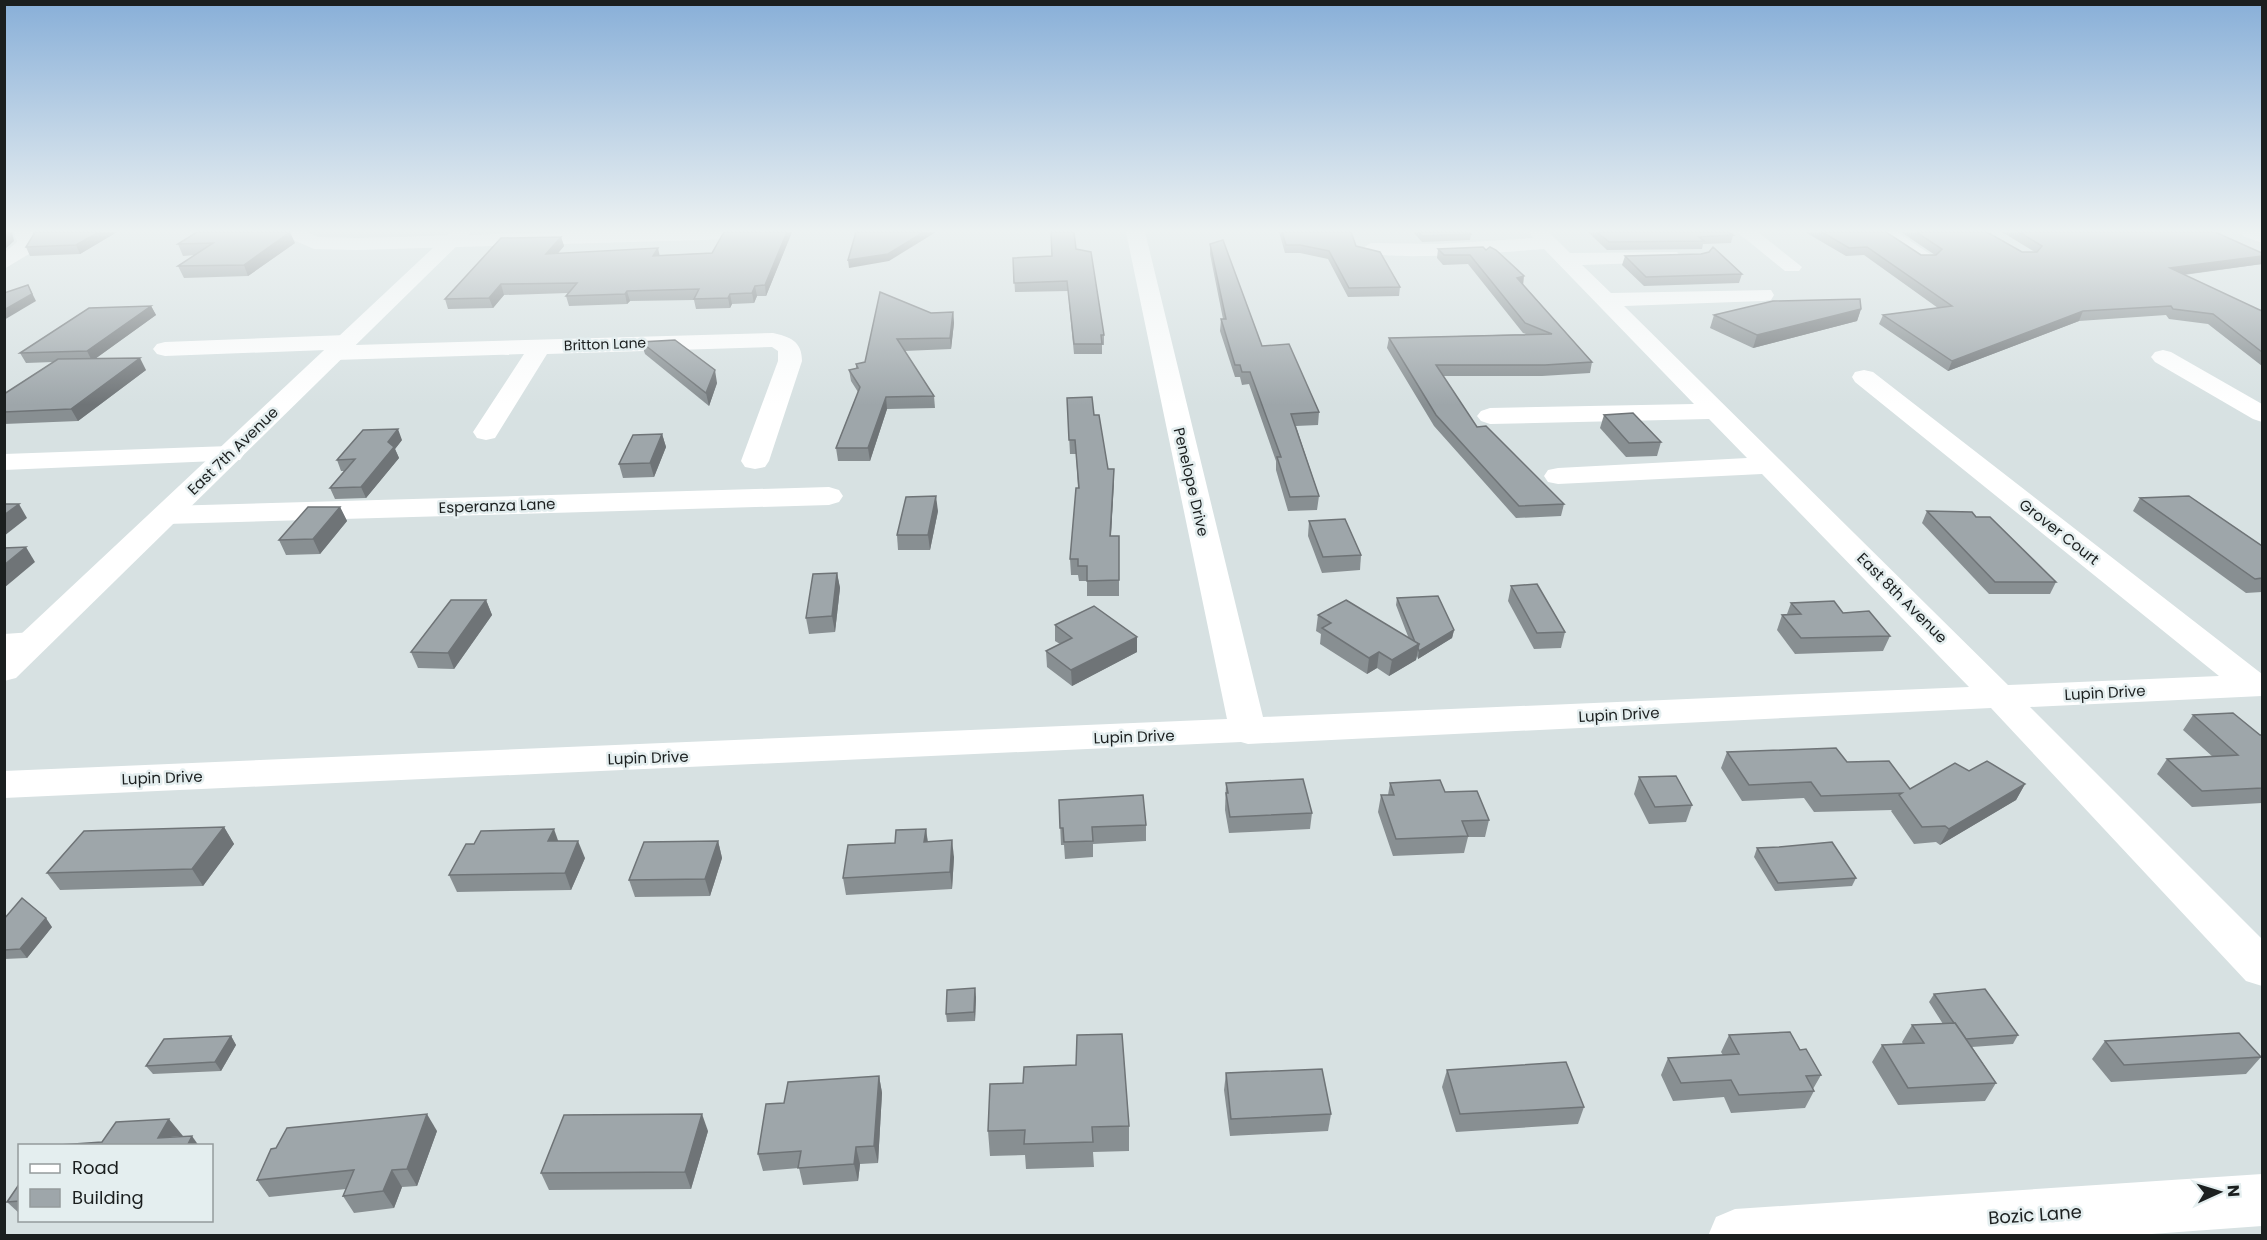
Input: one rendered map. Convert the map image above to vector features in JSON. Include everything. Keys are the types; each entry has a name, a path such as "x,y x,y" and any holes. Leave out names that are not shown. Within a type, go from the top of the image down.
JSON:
{"street":[{"name":"East 7th Avenue","path":"4,670 19,643 165,515 401,290"},
{"name":"Penelope Drive","path":"1148,290 1248,732"},
{"name":"East 8th Avenue","path":"1595,290 2000,697 2262,968"},
{"path":"1567,295 1602,297 1763,295"},
{"name":"Britton Lane","path":"173,342 346,342 540,347 759,339 784,343 790,350 790,361 755,461"},
{"path":"486,432 540,347"},
{"path":"2163,357 2262,414"},
{"name":"Grover Court","path":"1864,377 2258,686"},
{"path":"1490,416 1716,411"},
{"path":"4,462 230,454"},
{"path":"1558,476 1769,465"},
{"name":"Esperanza Lane","path":"165,515 829,496"},
{"name":"Lupin Drive","path":"4,785 2258,686"},
{"name":"Bozic Lane","path":"1735,1236 2262,1200"}],"building":[{"path":"13,290 30,290 32,294 4,310 4,293"},
{"path":"453,290 496,290 489,298 445,299"},
{"path":"571,290 668,290 627,291 625,294 566,296"},
{"path":"699,290 753,290 752,293 730,294 728,298 694,299"},
{"path":"1068,290 1097,290 1104,335 1101,335 1102,344 1074,344"},
{"path":"1220,290 1241,290 1262,346 1289,344 1319,412 1291,414 1319,496 1290,497 1277,457 1281,457 1250,372 1242,372 1240,365 1235,365 1221,319 1226,319"},
{"path":"1498,290 1528,290 1592,362 1545,365 1436,365 1477,427 1486,426 1564,504 1519,506 1436,415 1389,338 1552,334 1525,323"},
{"path":"1929,290 2217,290 2262,311 2262,352 2213,314 2173,309 2171,306 2083,311 1952,361 1883,315 1952,306"},
{"path":"880,292 931,313 953,312 950,338 897,339 934,396 886,397 868,448 836,448 860,387 849,370 858,368 856,364 865,362"},
{"path":"1860,299 1861,309 1757,335 1714,315 1773,301"},
{"path":"151,306 87,351 20,353 89,308"},
{"path":"675,340 715,370 706,393 641,342"},
{"path":"140,358 71,409 4,412 4,394 58,359"},
{"path":"1092,397 1094,415 1099,415 1108,469 1114,469 1110,536 1119,536 1119,580 1087,581 1087,566 1078,566 1078,559 1070,559 1076,488 1079,488 1075,440 1069,440 1067,398"},
{"path":"1633,413 1661,442 1629,443 1604,415"},
{"path":"398,429 388,442 394,447 361,487 330,488 355,459 337,460 363,430"},
{"path":"662,434 650,463 619,464 633,435"},
{"path":"936,496 928,535 897,535 906,497"},
{"path":"2189,496 2262,546 2262,578 2255,579 2140,498"},
{"path":"4,504 19,504 4,515"},
{"path":"308,507 340,507 313,539 279,540"},
{"path":"1927,511 1972,512 1976,517 1990,517 2056,582 1995,582"},
{"path":"1345,519 1361,555 1323,557 1309,521"},
{"path":"26,547 4,565 4,548"},
{"path":"837,573 832,616 806,618 813,574"},
{"path":"1537,584 1565,632 1537,633 1511,586"},
{"path":"1438,596 1454,630 1419,651 1419,644 1415,642 1397,598"},
{"path":"451,600 486,600 448,653 411,652"},
{"path":"1346,600 1419,644 1392,660 1379,652 1369,658 1322,628 1331,623 1318,615"},
{"path":"1834,601 1843,613 1869,611 1890,636 1801,638 1782,615 1801,614 1791,603"},
{"path":"1094,606 1137,637 1071,670 1046,651 1072,638 1055,625"},
{"path":"2233,713 2262,735 2262,788 2202,791 2167,759 2238,755 2193,715"},
{"path":"1836,748 1847,762 1889,761 1910,789 1955,763 1969,771 1987,761 2025,784 1949,829 1945,826 1922,827 1899,795 1902,793 1821,796 1811,782 1749,785 1727,752"},
{"path":"1676,776 1692,805 1655,807 1639,777"},
{"path":"1303,779 1312,813 1230,817 1226,783"},
{"path":"1440,780 1445,792 1477,791 1489,820 1462,821 1468,836 1396,839 1381,795 1394,795 1390,783"},
{"path":"1143,795 1146,825 1092,827 1093,841 1064,842 1063,828 1060,828 1059,800"},
{"path":"224,827 192,869 47,873 84,831"},
{"path":"554,829 548,841 578,841 565,873 449,875 466,844 474,844 481,831"},
{"path":"926,829 924,842 952,840 950,872 843,878 848,845 895,843 896,830"},
{"path":"718,841 705,879 629,880 644,842"},
{"path":"1832,842 1856,878 1778,883 1757,848 1779,847"},
{"path":"22,898 46,918 20,949 4,950 4,919"},
{"path":"975,988 974,1012 946,1014 947,990"},
{"path":"1985,989 2018,1035 1966,1039 1934,994"},
{"path":"1955,1023 1996,1083 1908,1088 1882,1045 1924,1043 1912,1025"},
{"path":"1790,1032 1800,1050 1806,1049 1821,1075 1806,1076 1814,1091 1739,1095 1731,1080 1681,1083 1668,1058 1739,1054 1729,1035"},
{"path":"2239,1033 2261,1057 2124,1065 2105,1041"},
{"path":"1122,1034 1129,1126 1092,1127 1093,1142 1024,1144 1025,1130 988,1131 990,1084 1023,1083 1024,1067 1076,1065 1077,1035"},
{"path":"231,1036 215,1062 146,1066 164,1039"},
{"path":"1566,1062 1584,1107 1460,1114 1447,1070"},
{"path":"1322,1069 1331,1114 1231,1119 1226,1073"},
{"path":"879,1076 874,1146 856,1147 854,1164 798,1168 801,1151 758,1154 766,1104 784,1103 788,1082"},
{"path":"427,1114 407,1169 392,1170 383,1191 343,1196 354,1170 257,1180 271,1149 276,1148 287,1128"},
{"path":"702,1114 685,1172 541,1173 564,1115"},
{"path":"169,1119 158,1138 192,1136 188,1144 74,1144 102,1142 116,1122"},
{"path":"18,1186 18,1201 7,1202"}]}
